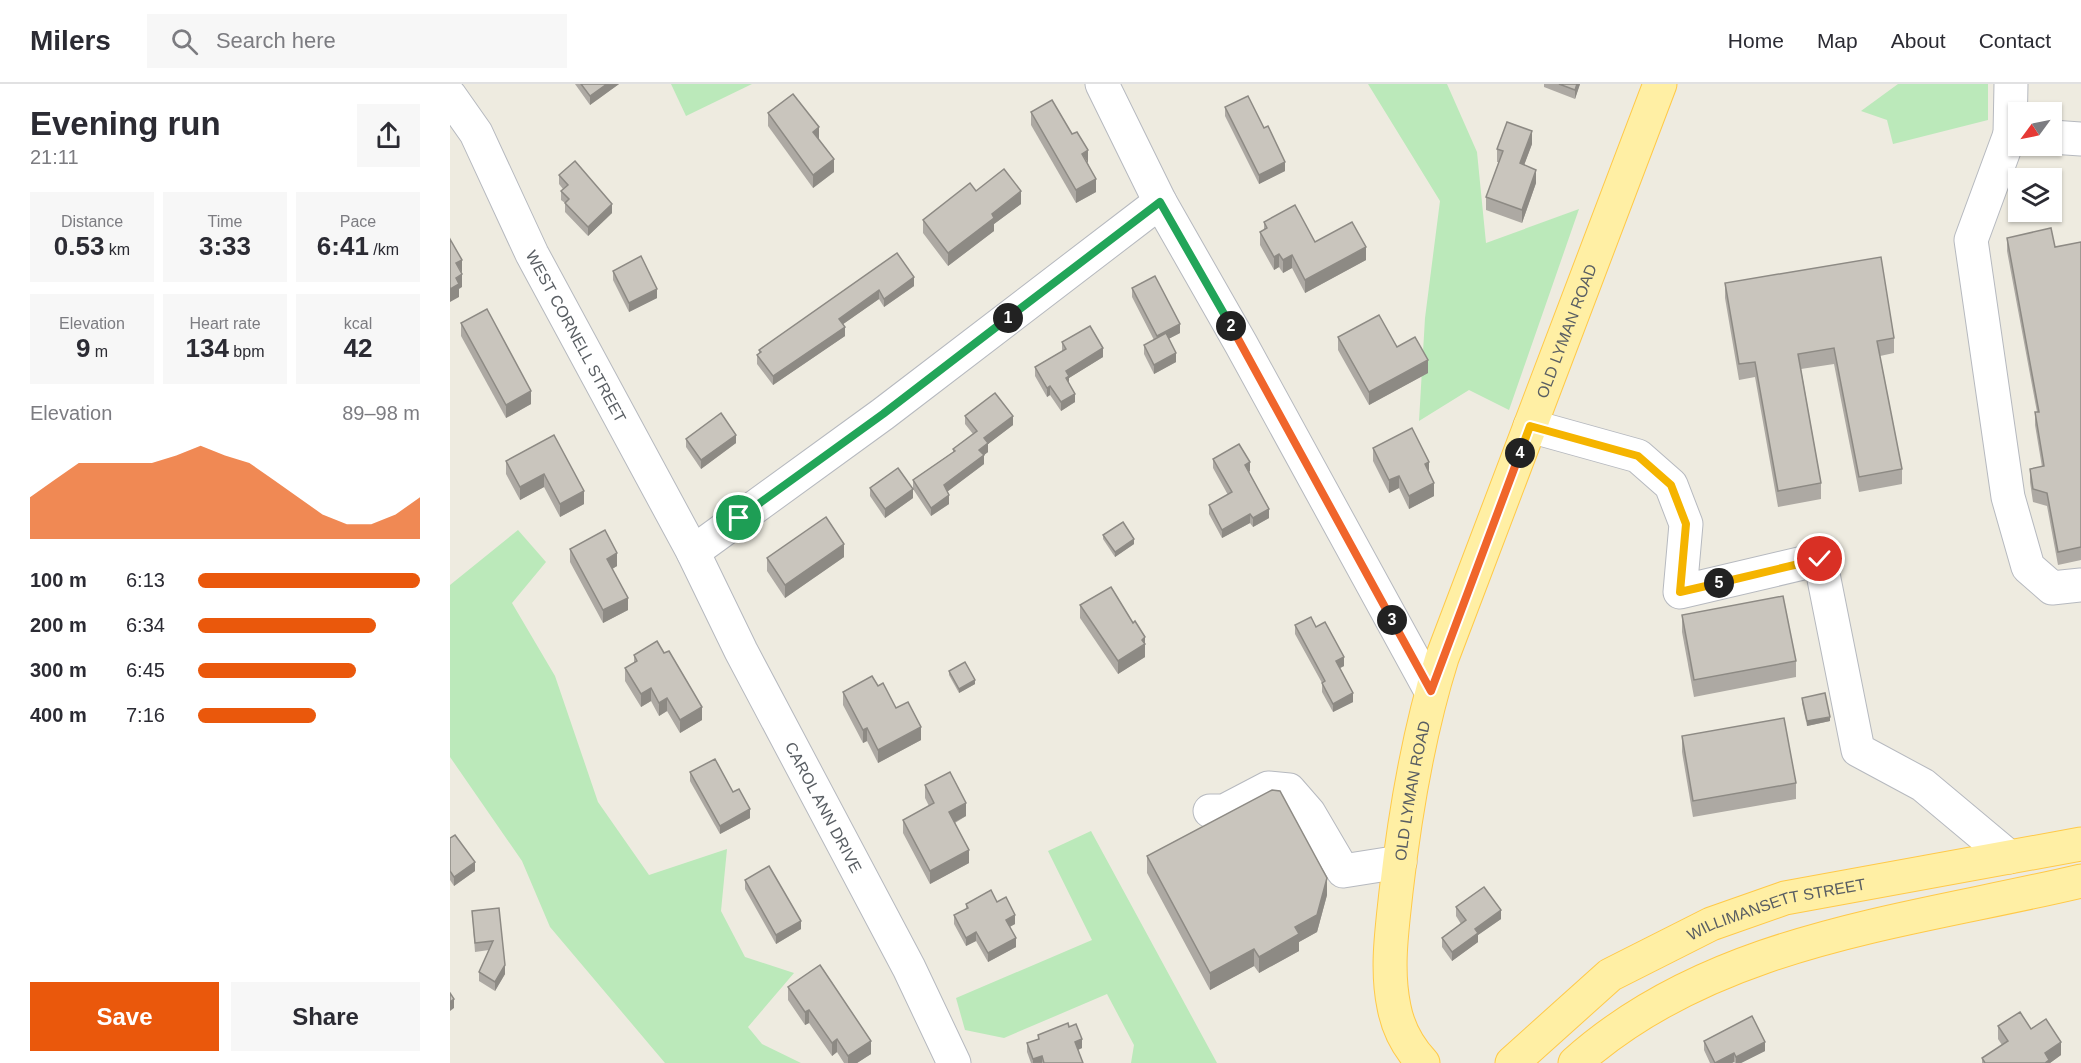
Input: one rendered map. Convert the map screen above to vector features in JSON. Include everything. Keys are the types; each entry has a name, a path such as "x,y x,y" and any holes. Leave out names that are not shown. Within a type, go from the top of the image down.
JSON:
{"main road":[{"name":"OLD LYMAN ROAD","path":"1423,1063 1406,1040 1397,1021 1391,988 1390,945 1400,861 1418,750 1431,691 1660,84"},
{"name":"WILLIMANSETT STREET","path":"1512,1063 1610,975 1712,924 1785,898 2081,844"},
{"path":"1575,1063 1612,1034 1673,995 1742,965 1796,946 1888,921 1983,904 2081,881"}],"street":[{"path":"1102,84 1160,202 1242,344 1431,691"},
{"path":"2012,84 2013,102"},
{"name":"WEST CORNELL STREET","path":"458,106 532,254 693,552"},
{"path":"2062,138 2081,139"},
{"path":"2008,152 1971,240 2008,497 2028,567 2052,588 2081,585"},
{"path":"693,552 883,414 1160,202"},
{"path":"1530,426 1638,456 1671,485 1686,524 1680,592 1820,559 1858,750 1923,784 2009,857"},
{"name":"CAROL ANN DRIVE","path":"693,552 741,651 909,968 954,1063"},
{"path":"1210,811 1224,811 1268,788 1289,790 1309,813 1342,871 1400,861"}],"green space":[{"path":"671,84 752,84 686,116"},
{"path":"1368,84 1447,84 1477,152 1486,243 1579,209 1509,410 1469,390 1419,421 1425,318 1440,201"},
{"path":"1898,84 1988,84 1988,120 1893,144 1887,120 1861,111"},
{"path":"518,530 546,562 512,603 555,676 598,802 649,875 727,849 721,911 745,957 794,973 748,1027 762,1044 801,1063 665,1063 550,927 522,861 450,757 450,585"},
{"path":"1091,831 1217,1063 1131,1063 1134,1045 1107,994 1004,1038 965,1030 956,998 1092,940 1048,851"}],"building":[{"path":"581,84 607,84 590,96"},
{"path":"1559,84 1577,84 1575,90"},
{"path":"793,94 819,127 813,132 834,159 813,175 768,113"},
{"path":"1248,96 1264,128 1268,126 1285,162 1259,175 1225,107"},
{"path":"1052,100 1072,134 1077,132 1088,150 1082,154 1096,179 1076,190 1031,112"},
{"path":"1507,122 1532,131 1520,163 1536,170 1522,210 1486,197 1503,151 1497,149"},
{"path":"575,161 612,204 588,227 565,203 569,199 561,191 568,185 559,175"},
{"path":"1004,169 1021,191 992,214 994,218 948,253 923,220 970,183 976,191"},
{"path":"1295,205 1315,242 1352,222 1366,247 1305,280 1292,255 1283,260 1279,254 1274,257 1260,232 1267,228 1264,222"},
{"path":"2051,228 2055,247 2081,242 2081,547 2058,552 2047,493 2033,489 2030,469 2044,466 2035,412 2039,412 2007,238"},
{"path":"450,239 462,260 456,263 462,274 456,278 459,284 450,289"},
{"path":"897,253 914,277 884,299 879,290 839,319 845,327 773,376 757,355 761,352 759,350"},
{"path":"641,256 657,289 629,303 613,271"},
{"path":"1881,257 1894,338 1877,341 1902,469 1859,477 1834,348 1798,354 1821,483 1778,491 1755,362 1739,364 1725,283"},
{"path":"1155,276 1180,324 1157,336 1132,288"},
{"path":"487,309 531,391 506,405 461,323"},
{"path":"1379,315 1397,347 1415,337 1428,360 1369,392 1338,337"},
{"path":"1090,326 1103,348 1066,371 1069,376 1066,378 1075,394 1061,402 1050,386 1047,388 1035,367 1066,349 1062,342"},
{"path":"1166,333 1176,353 1154,365 1144,345"},
{"path":"995,393 1013,416 984,438 988,443 979,450 984,455 944,485 949,495 931,508 913,480 955,451 953,449 977,431 965,416"},
{"path":"721,413 736,435 701,460 686,439"},
{"path":"1412,428 1429,462 1425,464 1434,483 1409,496 1399,476 1389,480 1373,448"},
{"path":"554,435 584,491 560,504 544,474 520,487 506,461"},
{"path":"1239,444 1250,462 1245,465 1269,509 1253,518 1250,514 1222,530 1209,505 1232,492 1213,459"},
{"path":"898,468 913,489 885,509 870,488"},
{"path":"826,517 844,544 785,585 767,558"},
{"path":"1123,522 1134,539 1115,552 1103,535"},
{"path":"605,530 617,553 607,559 628,598 603,610 570,549"},
{"path":"1111,587 1133,623 1135,621 1145,637 1142,640 1145,644 1118,661 1080,605"},
{"path":"1783,596 1796,661 1694,680 1682,615"},
{"path":"1311,617 1316,627 1325,622 1344,657 1336,661 1353,693 1333,704 1322,683 1325,681 1295,625"},
{"path":"657,641 664,653 669,651 702,707 680,720 667,698 659,703 651,688 641,694 625,668 637,661 634,655"},
{"path":"965,662 975,680 959,689 949,671"},
{"path":"872,676 878,686 883,683 896,708 908,702 921,727 878,750 867,728 863,730 843,692"},
{"path":"1825,693 1830,717 1807,721 1802,698"},
{"path":"1784,718 1796,783 1693,801 1682,736"},
{"path":"715,759 733,792 739,789 750,809 720,826 690,772"},
{"path":"950,772 966,803 949,812 969,850 930,871 903,820 934,803 925,785"},
{"path":"1272,790 1280,791 1327,878 1317,915 1295,927 1299,934 1259,957 1254,949 1210,973 1147,856"},
{"path":"455,835 475,862 454,877 450,871 450,838"},
{"path":"769,866 801,921 776,935 745,880"},
{"path":"1484,887 1501,910 1475,929 1478,933 1452,952 1442,938 1466,920 1456,907"},
{"path":"991,890 997,902 1006,897 1015,915 1006,920 1016,938 988,953 976,932 966,938 954,915 968,908 966,904"},
{"path":"499,908 505,965 495,982 479,972 493,941 475,943 472,911"},
{"path":"820,965 871,1041 848,1056 837,1039 832,1043 809,1010 805,1012 788,987"},
{"path":"2020,1012 2031,1029 2046,1019 2061,1042 2045,1053 2049,1060 2045,1063 1985,1063 1982,1058 2008,1041 1998,1026"},
{"path":"1752,1016 1765,1042 1736,1057 1734,1053 1715,1063 1704,1041"},
{"path":"1068,1023 1069,1027 1076,1024 1082,1039 1075,1042 1083,1063 1044,1063 1042,1056 1033,1059 1027,1043 1039,1039 1038,1035"}],"route":[{"path":"739,518 883,414 1160,202 1242,344 1431,691 1530,426 1638,456 1671,485 1686,524 1680,592 1820,559"}]}
